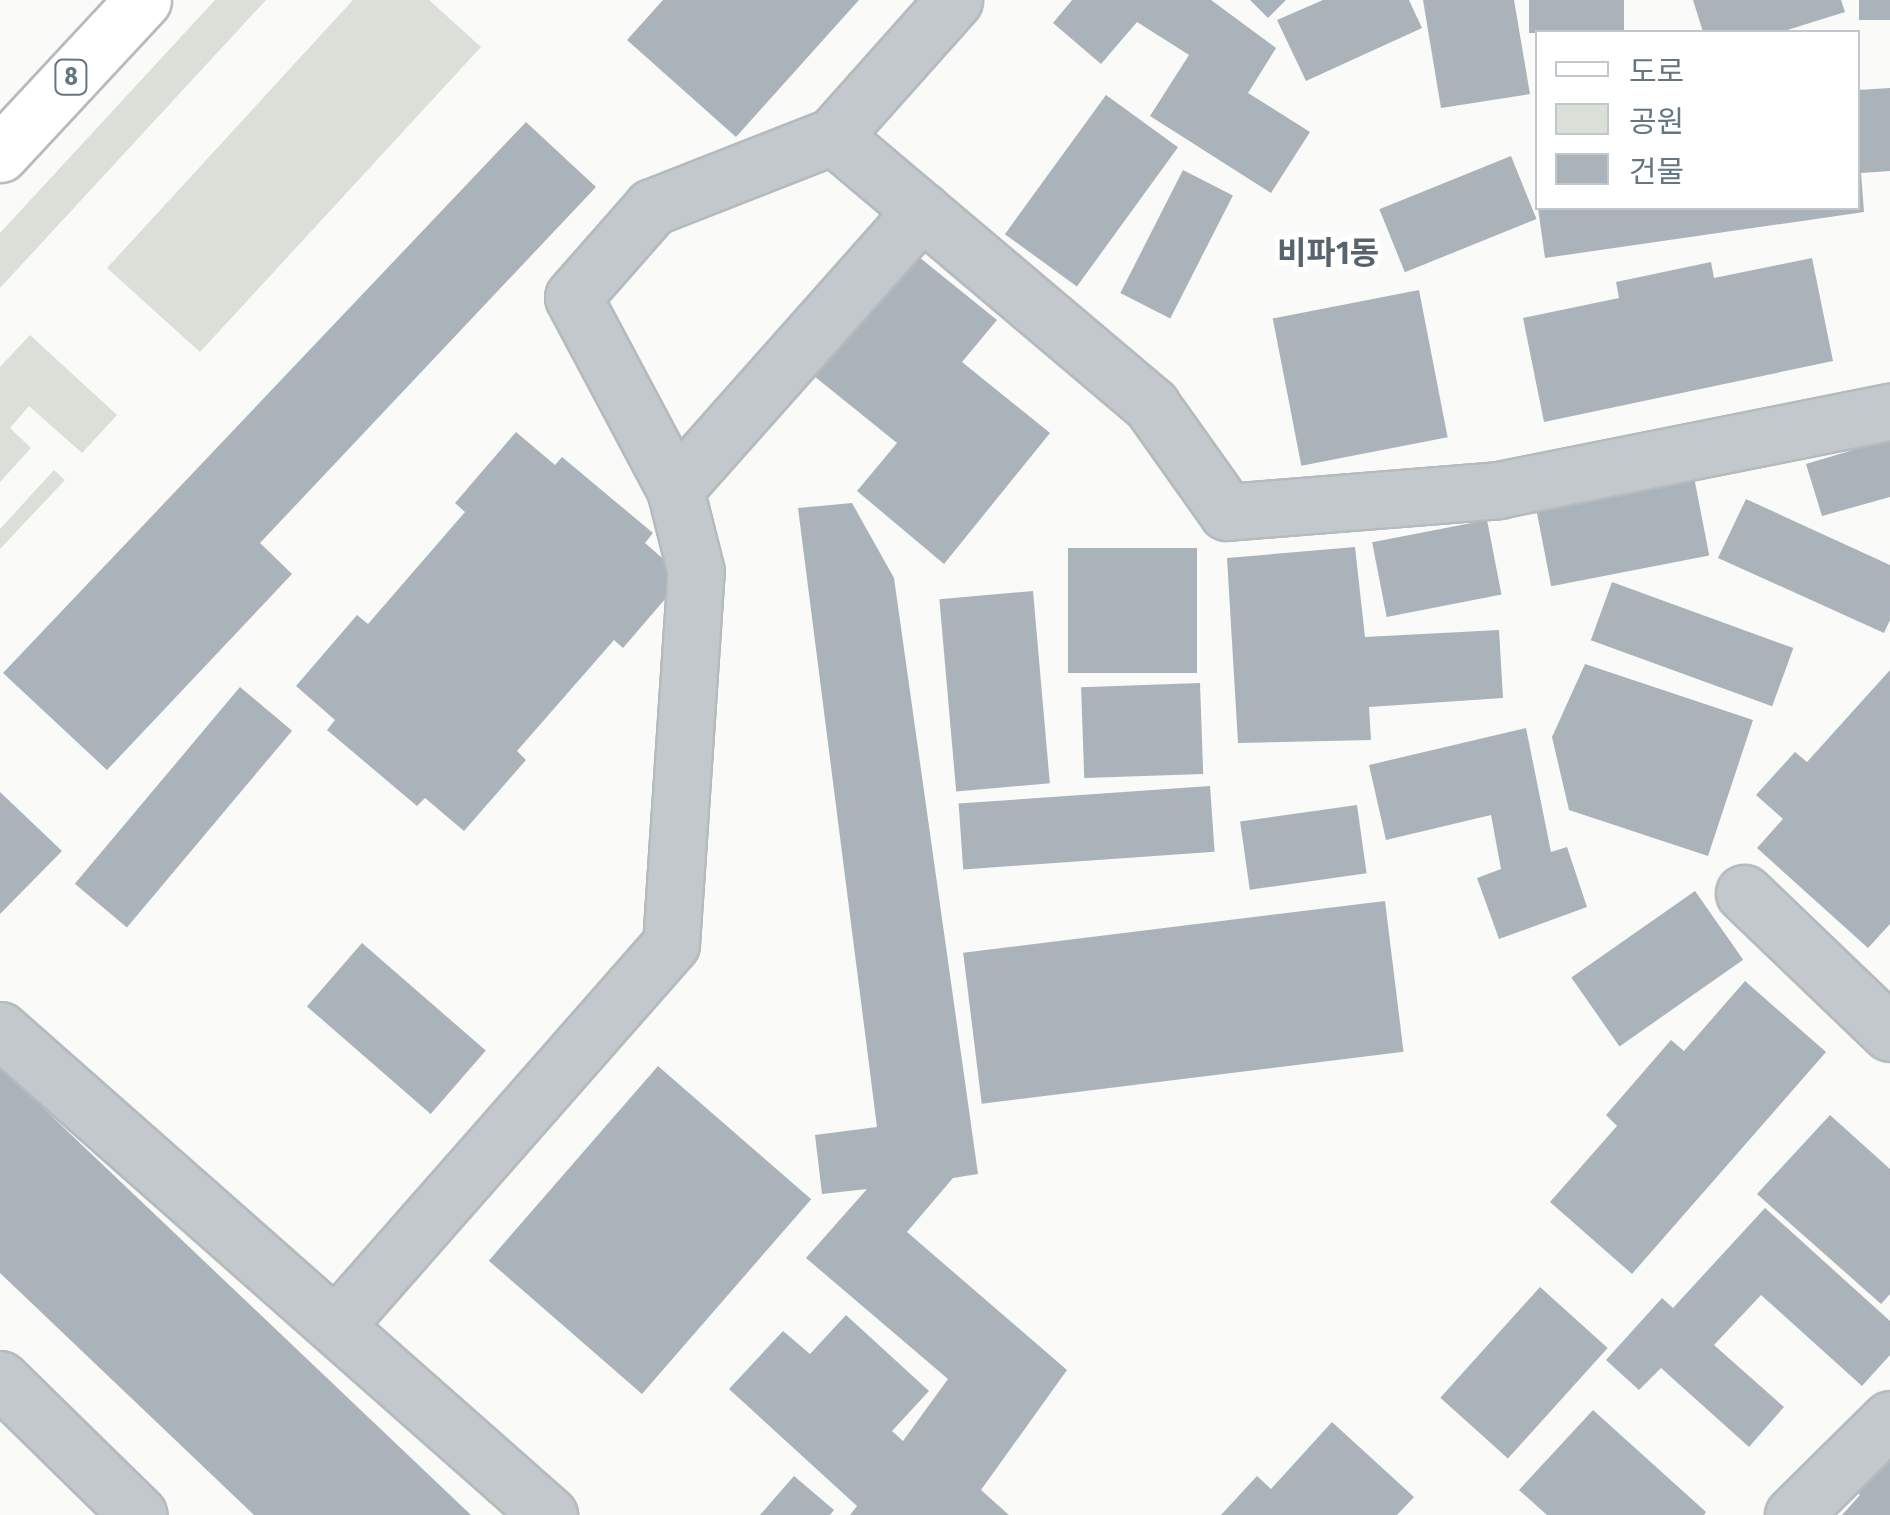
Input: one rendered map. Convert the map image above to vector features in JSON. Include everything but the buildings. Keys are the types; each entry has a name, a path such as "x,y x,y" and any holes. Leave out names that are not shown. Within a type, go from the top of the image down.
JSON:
{"main road":[{"name":"8","path":"0,154 143,0"}],"street":[{"path":"336,1324 671,944 697,618 696,572 675,489 572,297 652,207 833,136 954,0"},
{"path":"833,136 1151,404 1227,512 1498,490 1890,412"},
{"path":"675,489 922,211"},
{"path":"1744,893 1890,1033"},
{"path":"0,1030 549,1515"},
{"path":"8,1402 139,1515"},
{"path":"1793,1515 1890,1420"}],"green space":[{"path":"215,0 266,0 0,288 0,233"},
{"path":"353,0 429,0 481,47 200,352 107,268"},
{"path":"30,335 117,415 82,453 29,406 10,428 31,448 0,482 0,367"},
{"path":"54,470 65,480 0,549 0,529"}],"district":[{"name":"비파1동","path":"1328,253"}]}
